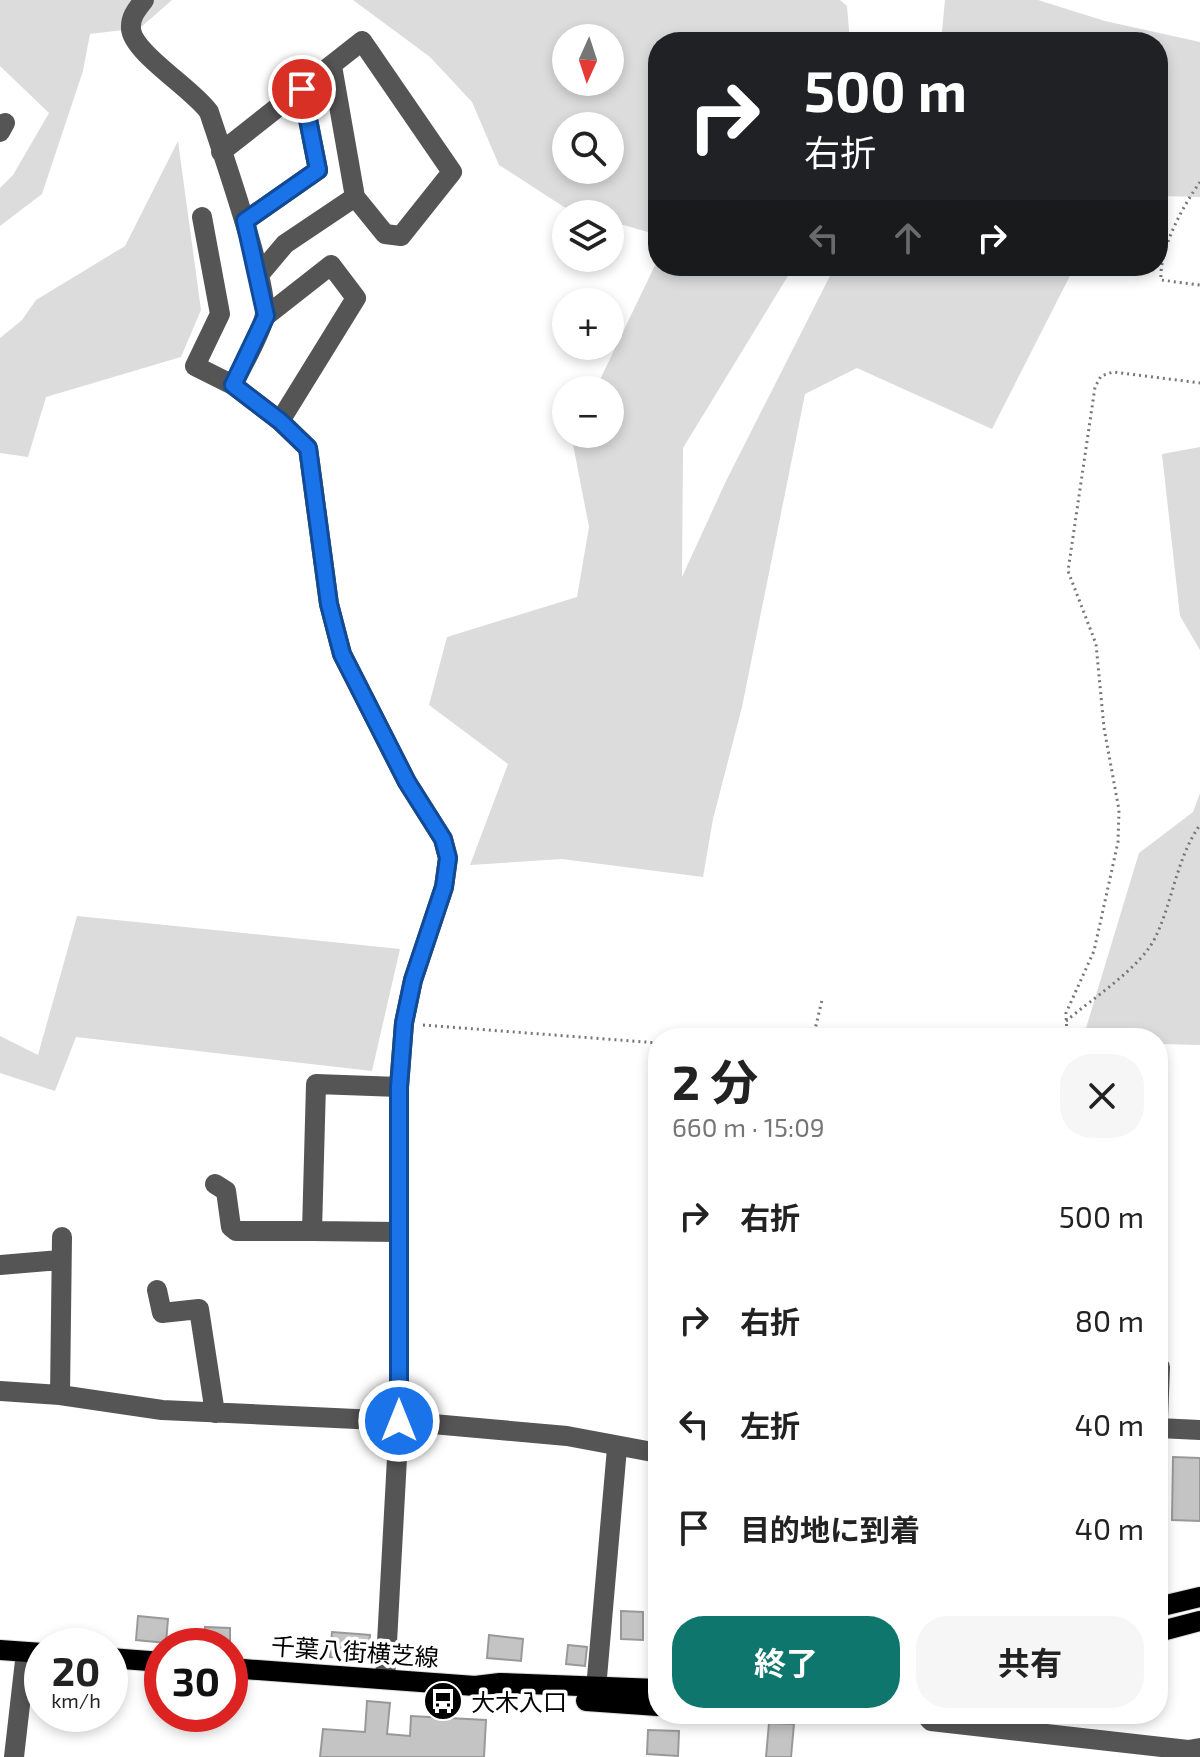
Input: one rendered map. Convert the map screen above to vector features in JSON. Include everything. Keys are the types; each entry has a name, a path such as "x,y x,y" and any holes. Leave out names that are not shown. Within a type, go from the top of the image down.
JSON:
{"main road":[{"path":"1168,1605 1200,1597"},
{"path":"1168,1629 1200,1621"},
{"path":"0,1650 24,1651"},
{"name":"千葉八街横芝線","path":"248,1669 475,1686"},
{"path":"475,1686 500,1683 648,1689"},
{"path":"475,1686 499,1694 648,1705"}],"street":[{"path":"144,0 132,16 131,30 137,45 199,98 209,112 245,221 266,316"},
{"path":"221,152 362,41 452,172 401,236 385,234 355,197 332,66"},
{"path":"245,221 318,170 302,89"},
{"path":"258,276 285,244 355,197"},
{"path":"202,217 220,314 195,366 233,385 280,421 308,448 329,604 342,654 407,782 443,839 448,858 444,887 413,980 404,1023 399,1087 399,1421 385,1679"},
{"path":"233,385 266,316 331,265 356,298 280,421"},
{"path":"312,1231 316,1084 399,1087"},
{"path":"215,1184 226,1191 231,1227 236,1231 399,1232"},
{"path":"60,1395 62,1237"},
{"path":"0,1265 60,1260"},
{"path":"157,1290 162,1313 199,1309 215,1413"},
{"path":"0,1391 60,1395 162,1410 399,1421 567,1436 648,1452"},
{"path":"1168,1428 1200,1430"},
{"path":"596,1689 617,1448"},
{"path":"14,1757 24,1704"},
{"path":"958,1724 1188,1750 1200,1748"}],"path":[{"path":"1168,247 1200,182"},
{"path":"1161,276 1161,280 1167,282 1200,285"},
{"path":"1066,1028 1074,987 1094,951 1118,842 1119,820 1104,728 1096,644 1068,571 1095,387 1101,376 1113,372 1200,383"},
{"path":"1066,1021 1145,955 1156,937 1186,852 1200,825"},
{"path":"815,1028 822,1000"},
{"path":"404,1023 648,1042"}],"shaded area":[{"path":"0,0 172,0 140,28 90,34 83,71 42,194 0,226 0,188 13,175 49,113 0,66"},
{"path":"353,0 840,0 847,6 849,32 648,32 648,232 624,225 624,200 553,200 499,165 472,102 430,57"},
{"path":"945,0 1038,0 1105,21 1155,32 942,32"},
{"path":"1168,35 1200,42 1200,197 1168,196"},
{"path":"178,141 201,310 181,357 46,397 28,457 0,453 0,338 22,320 36,300 125,246"},
{"path":"650,276 788,276 683,448 682,577 726,481 830,276 1070,276 992,429 857,368 805,394 742,707 713,819 703,877 562,859 470,865 508,764 429,705 447,637 577,597 589,527 574,448 624,448 624,376 602,376 609,360 624,360 624,330"},
{"path":"1200,447 1200,650 1180,616 1162,454"},
{"path":"1200,793 1200,1045 1168,1044 1168,1028 1086,1028 1139,853 1193,812"},
{"path":"77,916 400,949 372,1071 76,1037 55,1091 0,1073 0,1036 38,1055"}],"building":[{"path":"1173,1457 1200,1458 1200,1521 1172,1520"},
{"path":"621,1611 643,1612 643,1640 621,1639"},
{"path":"138,1616 168,1619 167,1628 144,1628 144,1641 136,1640"},
{"path":"332,1632 370,1635 368,1660 330,1657"},
{"path":"489,1635 523,1639 521,1661 487,1658"},
{"path":"568,1645 587,1647 585,1666 566,1664"},
{"path":"367,1701 390,1703 387,1734 410,1736 411,1716 486,1720 484,1757 320,1757 323,1729 365,1732"},
{"path":"769,1724 794,1724 791,1757 766,1757"},
{"path":"648,1730 679,1731 678,1756 647,1754"}],"place":[{"name":"大木入口","path":"443,1701"}],"route":[{"path":"302,89 318,170 245,221 266,316 233,385 280,421 308,448 329,604 342,654 407,782 443,839 448,858 444,887 413,980 404,1023 399,1087 399,1421"}]}
